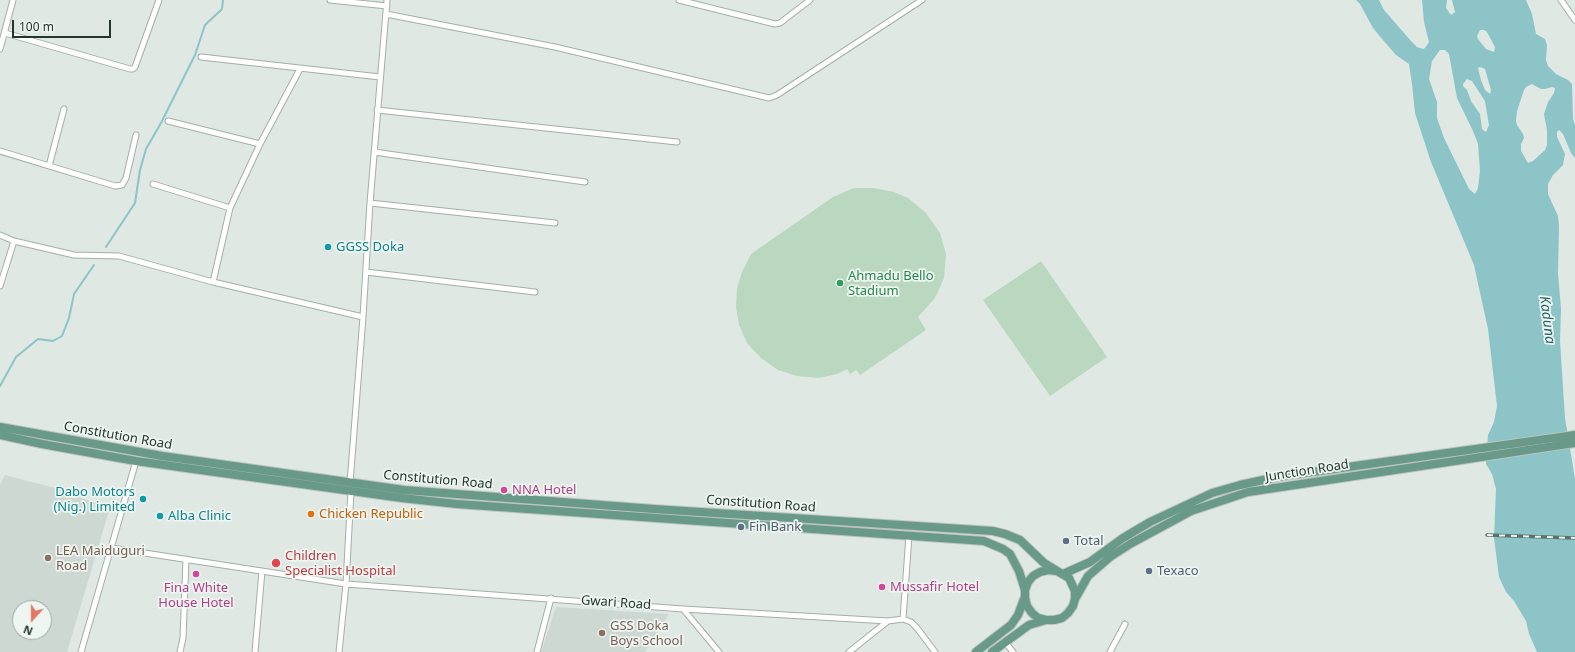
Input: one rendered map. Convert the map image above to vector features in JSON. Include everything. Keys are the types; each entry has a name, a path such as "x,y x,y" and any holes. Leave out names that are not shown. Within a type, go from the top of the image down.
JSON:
{"main road":[{"name":"Constitution Road","path":"0,427 162,456 351,487 402,498 503,508 974,540 994,544 1003,549 1015,562 1024,581 1025,594"},
{"name":"Constitution Road","path":"0,435 136,461 351,487 993,531 1020,540 1044,563 1060,572"},
{"name":"Junction Road","path":"1060,572 1090,562 1123,538 1150,522 1212,493 1240,485 1277,477 1575,435"},
{"name":"Junction Road","path":"1075,599 1088,576 1110,557 1130,544 1191,511 1248,492 1575,443"},
{"path":"745,524 746,515"},
{"path":"976,652 1015,620 1021,610 1025,594 1028,582 1033,576 1040,572 1048,570 1060,572 1073,585 1075,599 1073,606 1062,618 1046,620 1038,618 1032,613 1027,606 1025,594"},
{"path":"992,652 1029,625 1046,620"}],"street":[{"path":"0,49 13,0"},
{"path":"5,33 130,69 135,67 159,0"},
{"path":"330,0 387,3 370,203 346,584 339,652"},
{"path":"679,0 775,24 810,0"},
{"path":"386,14 556,47 769,98 777,95 922,0"},
{"path":"1561,0 1575,20"},
{"path":"201,57 380,77"},
{"path":"213,282 230,208 260,144 300,68"},
{"path":"49,166 64,109"},
{"path":"377,110 677,142"},
{"path":"168,121 260,144"},
{"path":"0,151 115,186 122,185 126,178 136,135"},
{"path":"374,152 585,182"},
{"path":"153,184 230,208"},
{"path":"370,203 555,223"},
{"path":"0,235 14,241 74,255 120,256 213,282 363,317"},
{"path":"0,286 14,241"},
{"path":"366,272 535,292"},
{"path":"81,652 136,461"},
{"path":"909,535 903,619 911,622 917,628 935,652"},
{"name":"Gwari Road","path":"112,548 346,584 888,621 903,619"},
{"path":"180,652 183,638 186,559"},
{"path":"255,652 262,571"},
{"path":"537,652 551,598"},
{"path":"683,608 719,652"},
{"path":"849,652 888,621"},
{"path":"1110,652 1125,624"},
{"path":"1005,642 1013,652"}],"shaded area":[{"name":"LEA Maiduguri Road","path":"5,475 78,494 78,497 110,507 67,652 0,652 0,485"},
{"name":"GSS Doka Boys School","path":"556,607 669,614 645,652 541,652"}],"green space":[{"name":"Ahmadu Bello Stadium","path":"854,188 873,188 894,192 908,198 925,212 940,233 946,254 944,278 935,298 918,317 926,330 860,375 856,370 850,374 847,369 837,374 819,378 797,376 778,370 761,358 747,343 739,325 736,307 737,288 742,272 751,254 833,197"},
{"path":"1041,261 1107,357 1050,396 983,300"}],"water":[{"name":"Kaduna","path":"1356,0 1379,0 1384,10 1411,41 1417,47 1423,49 1429,42 1424,22 1422,0 1447,0 1446,8 1451,15 1455,12 1452,0 1526,0 1532,14 1536,34 1545,39 1547,45 1546,60 1548,66 1556,74 1568,80 1572,84 1573,119 1575,125 1575,158 1571,153 1563,134 1559,130 1557,132 1557,137 1565,154 1563,165 1553,175 1548,184 1548,194 1558,216 1559,226 1558,273 1561,309 1560,341 1565,418 1575,479 1575,652 1537,652 1529,634 1526,621 1514,601 1506,592 1499,577 1494,538 1496,489 1492,474 1486,464 1488,435 1494,422 1497,406 1488,329 1474,265 1431,162 1415,113 1409,64 1396,55 1373,28 1360,4","holes":["1480,30 1487,32 1495,47 1494,52 1486,49 1477,36","1440,50 1445,50 1449,54 1457,98 1478,144 1480,171 1478,188 1475,194 1469,189 1444,138 1437,118 1437,102 1429,79 1432,61","1480,67 1485,69 1491,90 1490,94 1485,90 1478,68","1467,79 1472,81 1485,101 1489,125 1486,132 1482,129 1480,114 1471,101 1463,84","1532,84 1541,89 1552,87 1555,88 1544,114 1547,130 1547,145 1545,150 1533,161 1528,163 1521,151 1521,144 1524,138 1516,121 1517,111 1524,90"]}],"waterway":[{"path":"106,247 135,203 140,170 146,149 161,123 195,55 205,25 222,9 223,0"},
{"path":"0,386 16,357 38,339 53,341 62,336 69,318 74,294 94,265"}],"railway":[{"path":"1487,535 1575,538"}],"place":[{"name":"GGSS Doka","path":"328,247"},
{"name":"Ahmadu Bello Stadium","path":"840,283"},
{"name":"NNA Hotel","path":"504,490"},
{"name":"Dabo Motors (Nig.) Limited","path":"143,499"},
{"name":"Chicken Republic","path":"311,514"},
{"name":"Alba Clinic","path":"160,516"},
{"name":"Fin Bank","path":"741,527"},
{"name":"Total","path":"1066,541"},
{"name":"LEA Maiduguri Road","path":"48,558"},
{"name":"Children Specialist Hospital","path":"276,563"},
{"name":"Texaco","path":"1149,571"},
{"name":"Fina White House Hotel","path":"196,574"},
{"name":"Mussafir Hotel","path":"882,587"},
{"name":"GSS Doka Boys School","path":"602,633"}]}
